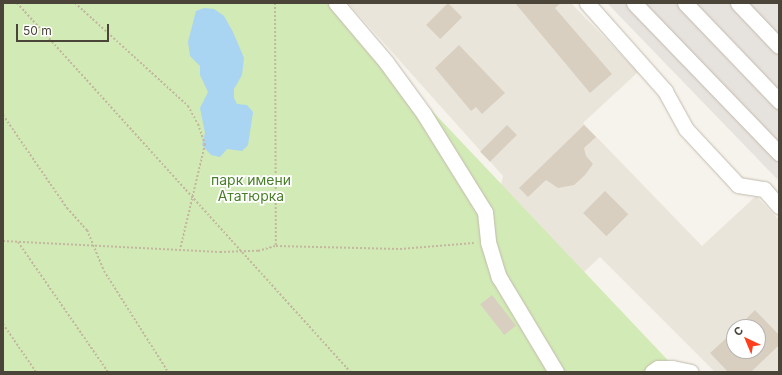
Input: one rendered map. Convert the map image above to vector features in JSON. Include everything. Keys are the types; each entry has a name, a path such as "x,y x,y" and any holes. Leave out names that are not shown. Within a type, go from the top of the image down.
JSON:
{"street":[{"path":"336,3 386,62 424,114 485,212 488,242 499,277 556,372"},
{"path":"587,3 665,91 686,129 738,185 764,189 779,206"},
{"path":"634,3 779,153"},
{"path":"685,3 779,101"},
{"path":"738,3 779,46"},
{"path":"652,372 665,368 692,372"}],"path":[{"path":"17,3 350,372"},
{"path":"75,3 188,106 205,144 180,250"},
{"path":"274,3 276,246"},
{"path":"3,115 67,208 88,230 92,244 104,270 168,372"},
{"path":"3,241 92,244 180,250 242,251 276,246 400,249 488,242"},
{"path":"18,241 108,372"},
{"path":"3,324 36,372"}],"shaded area":[{"path":"348,3 571,3 638,72 583,123 702,246 756,196 779,220 779,372 715,372 600,257 566,289 494,216 503,176"},
{"path":"607,3 779,3 779,181"}],"green space":[{"name":"парк имени Ататюрка","path":"3,3 330,3 679,372 3,372"}],"water":[{"path":"204,8 214,9 224,16 233,32 244,58 242,75 234,89 234,98 237,104 247,105 253,112 248,145 242,151 227,149 220,157 211,155 202,145 205,133 200,108 208,92 200,75 200,66 190,56 188,42 196,11"}],"building":[{"path":"448,3 462,17 440,39 426,25"},
{"path":"515,3 561,3 555,8 612,74 590,93"},
{"path":"459,45 505,93 482,114 476,107 471,111 435,68"},
{"path":"507,125 517,135 490,162 480,152"},
{"path":"584,125 596,137 584,148 586,156 593,164 585,175 574,185 558,188 546,180 528,197 519,188"},
{"path":"605,191 628,214 606,236 583,213"},
{"path":"492,295 516,326 504,335 480,304"},
{"path":"755,310 764,319 746,319"},
{"path":"766,321 779,335 779,345 766,358"},
{"path":"726,338 726,359 764,359 751,372 728,372 710,353"}]}
